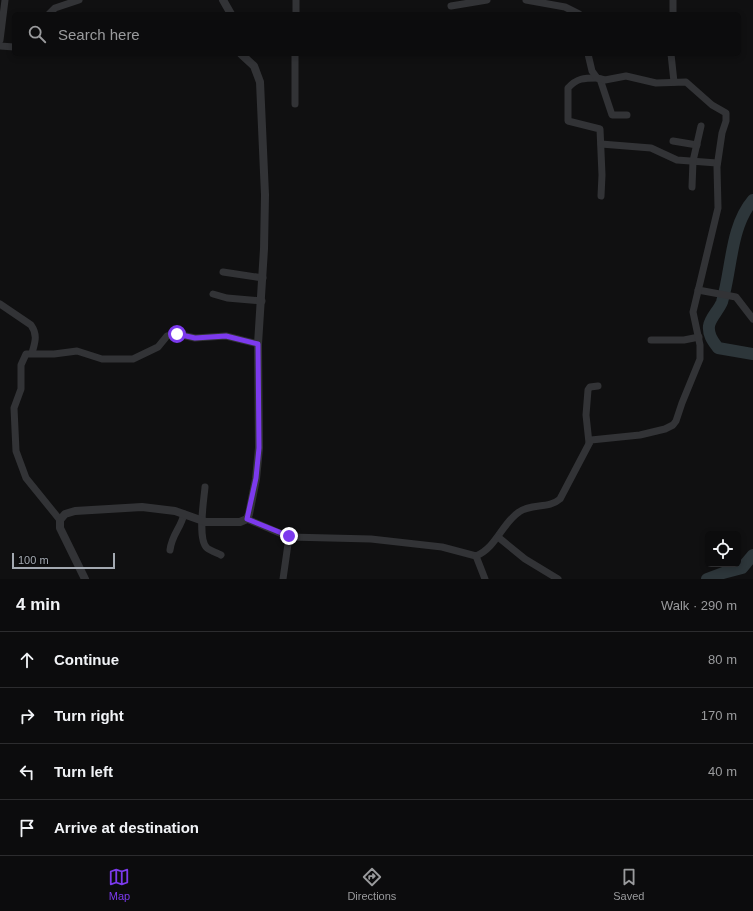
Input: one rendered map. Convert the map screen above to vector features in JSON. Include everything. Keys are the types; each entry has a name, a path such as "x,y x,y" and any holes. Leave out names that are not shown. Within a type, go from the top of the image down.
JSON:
{"street":[{"path":"0,40 5,0"},
{"path":"55,8 56,0"},
{"path":"51,12 55,8 79,0"},
{"path":"223,0 230,12"},
{"path":"296,0 296,12"},
{"path":"451,6 487,0"},
{"path":"526,0 565,7 574,12"},
{"path":"673,0 673,12"},
{"path":"0,46 12,47"},
{"path":"243,56 254,66 260,82 265,195 262,301 258,344 259,448 256,478 247,519"},
{"path":"295,56 295,104"},
{"path":"588,56 592,71 599,79 612,115 627,115"},
{"path":"671,56 674,82"},
{"path":"589,442 593,440 640,435 664,429 673,425 676,421 682,402 700,359 699,337 693,312 718,208 717,163 722,132 726,121 726,111 712,105 690,84 674,82 650,83 626,76 599,79 585,78 575,81 568,88 568,121 575,124 600,128 601,196"},
{"path":"692,187 693,161 701,126"},
{"path":"673,140 697,145"},
{"path":"601,144 652,148 671,158 717,163"},
{"path":"223,272 263,278"},
{"path":"698,290 738,298 753,319"},
{"path":"213,294 227,298 262,301"},
{"path":"0,304 31,325 34,329 37,337 32,354"},
{"path":"85,579 61,531 60,520 26,478 16,451 14,408 22,382 21,365 26,354 54,354 77,350 102,359 133,359 158,347 167,336 177,334 195,338 226,336 258,344"},
{"path":"651,340 684,340 699,337"},
{"path":"60,520 65,514 74,511 125,507 155,507 184,514 201,521 240,522 247,519 289,536 372,539 442,547 476,556 487,549 518,512 554,502 560,498 589,442 586,415 588,390 590,387 598,386"},
{"path":"205,487 201,521 203,538 206,548 221,555"},
{"path":"170,550 172,536 182,522 184,514"},
{"path":"283,579 289,536"},
{"path":"498,537 525,559 558,579"},
{"path":"476,556 485,579"}],"waterway":[{"path":"753,200 745,211 740,223 736,235 722,302 709,326 711,338 718,348 753,354"},
{"path":"707,579 742,568 753,555"}],"route":[{"path":"177,334 195,338 226,336 258,344 259,448 256,478 247,519 289,536"}]}
